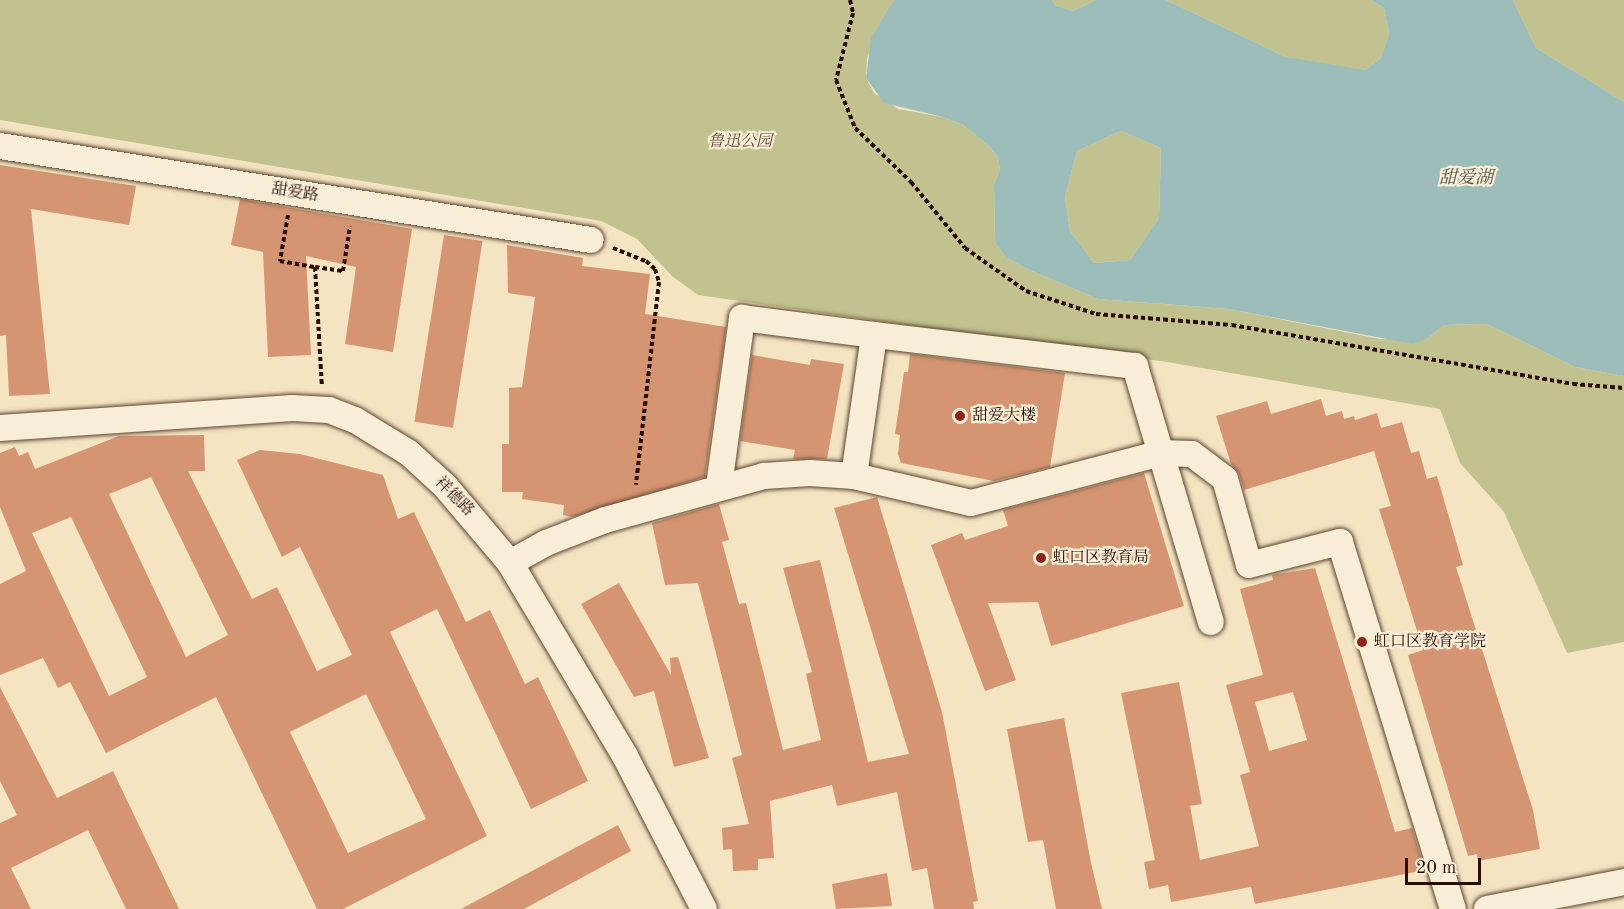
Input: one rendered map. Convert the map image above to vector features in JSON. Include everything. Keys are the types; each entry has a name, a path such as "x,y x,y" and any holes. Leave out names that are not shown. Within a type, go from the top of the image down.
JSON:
{"street":[{"name":"甜爱路","path":"0,146 591,240"},
{"path":"718,486 742,318 1135,366 1211,622"},
{"path":"854,476 874,334"},
{"name":"祥德路","path":"0,428 292,408 329,410 355,420 409,453 458,500 510,563 625,756 704,909"},
{"path":"510,563 546,543 718,486 799,474 854,476 971,503 1161,453 1192,454 1226,479 1249,565 1340,542 1453,909"},
{"path":"1487,909 1616,892"}],"path":[{"path":"850,0 853,13 836,80 855,128 911,182 965,248 1026,291 1096,314 1232,325 1573,384 1624,388"},
{"path":"292,193 280,261 315,267 343,271 354,202"},
{"path":"591,240 646,261 655,269 659,282 632,513"},
{"path":"315,267 322,389"}],"green space":[{"name":"鲁迅公园","path":"0,0 894,0 867,58 866,78 874,93 898,109 943,117 963,125 988,145 998,157 1000,170 994,184 995,243 1006,257 1025,268 1098,299 1229,309 1380,339 1428,338 1444,325 1487,324 1575,367 1624,376 1624,642 1567,653 1504,512 1460,463 1440,409 1167,362 698,295 672,276 637,239 601,221 0,120"},
{"path":"1052,0 1096,0 1073,11 1055,5"},
{"path":"1166,0 1371,0 1384,8 1389,34 1381,58 1365,70 1320,65 1286,57"},
{"path":"1513,0 1624,0 1624,102 1536,48"},
{"path":"1121,131 1161,148 1159,218 1130,260 1094,263 1070,231 1065,196 1077,151"}],"water":[{"name":"甜爱湖","path":"894,0 1052,0 1055,5 1073,11 1096,0 1166,0 1286,57 1365,70 1381,58 1389,34 1384,8 1371,0 1513,0 1536,48 1624,102 1624,376 1575,367 1487,324 1444,325 1428,338 1413,344 1229,309 1098,299 1025,268 1006,257 995,243 994,184 1000,170 998,157 988,145 963,125 943,117 884,103 866,78 871,38","holes":["1121,131 1161,148 1159,218 1130,260 1094,263 1070,231 1065,196 1077,151"]}],"building":[{"path":"0,165 136,186 129,225 31,209 50,394 9,396 6,335 0,336"},
{"path":"240,199 412,229 393,352 345,344 356,267 306,256 311,355 268,357 263,252 231,245"},
{"path":"444,235 483,241 453,428 414,422"},
{"path":"507,245 583,258 582,266 650,274 645,314 726,327 705,477 572,517 563,515 564,505 522,499 523,492 502,492 502,444 509,444 509,388 522,387 535,297 508,293"},
{"name":"甜爱大楼","path":"910,354 1065,373 1050,467 994,481 901,463 898,454 900,435 895,434 904,372 908,372"},
{"path":"752,355 810,365 811,359 844,364 827,459 793,459 795,450 740,441"},
{"path":"1321,399 1326,416 1342,411 1344,419 1354,416 1355,420 1377,413 1381,428 1402,422 1411,453 1419,451 1427,479 1437,476 1463,565 1456,567 1533,810 1540,849 1478,861 1477,854 1468,856 1408,655 1423,650 1379,509 1391,506 1374,451 1244,490 1239,474 1231,464 1216,416 1267,401 1271,414"},
{"path":"204,435 205,471 188,471 252,599 277,587 317,671 352,655 300,547 282,557 237,460 260,450 300,454 383,475 398,519 414,512 466,622 490,610 525,684 538,677 588,781 531,809 437,609 390,632 487,836 343,909 317,909 216,697 106,753 70,682 58,688 43,658 0,675 0,584 26,571 0,507 0,453 15,447 19,456 28,452 35,469 119,436","holes":["151,477 228,635 186,657 109,494","71,517 147,677 109,696 32,533","366,694 426,819 348,853 290,732"]},
{"name":"虹口区教育局","path":"1144,473 1184,606 1051,646 1038,602 988,603 1016,680 985,691 931,545 962,533 965,540 1008,526 1003,510"},
{"path":"877,497 942,712 978,901 973,902 974,909 934,909 927,868 912,871 897,792 837,806 832,785 770,801 774,858 758,859 758,870 733,871 732,849 723,850 722,828 749,824 732,758 742,755 698,583 665,585 652,523 719,504 729,540 722,542 739,604 746,603 783,750 821,740 806,674 812,672 783,568 820,560 868,762 909,754 834,508"},
{"path":"1315,568 1395,832 1412,828 1425,870 1255,904 1251,887 1171,902 1168,885 1149,889 1144,862 1155,860 1121,693 1179,682 1202,804 1190,806 1200,860 1259,846 1240,775 1250,772 1226,685 1263,675 1240,589 1273,580 1272,575","holes":["1293,692 1307,740 1269,751 1255,702"]},
{"path":"619,583 671,675 670,658 678,657 709,758 674,767 654,691 634,697 581,604"},
{"path":"0,687 57,798 113,771 179,909 126,909 88,830 11,868 31,909 0,909 0,823 17,815 0,781"},
{"path":"1064,718 1091,863 1102,909 1056,909 1043,840 1028,842 1007,729"},
{"path":"618,825 631,851 524,909 461,909"},
{"path":"887,873 892,906 836,909 832,884"}],"place":[{"name":"甜爱大楼","path":"960,416"},
{"name":"虹口区教育局","path":"1041,558"},
{"name":"虹口区教育学院","path":"1362,642"}]}
